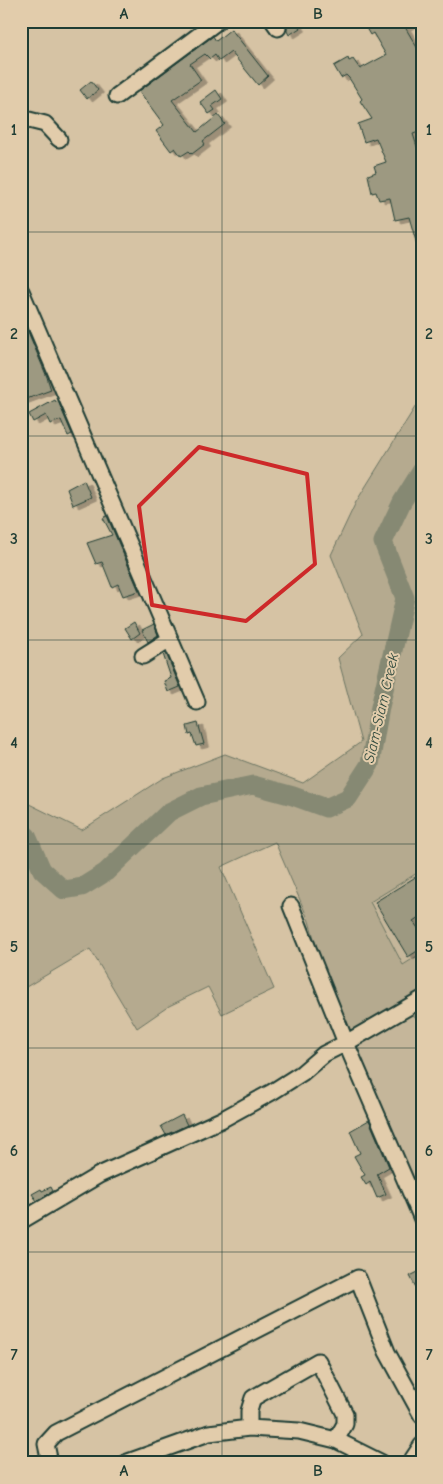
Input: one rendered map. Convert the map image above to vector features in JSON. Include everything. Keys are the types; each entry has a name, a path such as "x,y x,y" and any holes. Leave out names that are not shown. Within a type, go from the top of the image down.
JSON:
{"street":[{"path":"117,96 218,21"},
{"path":"21,118 44,124 58,139"},
{"path":"21,291 198,702"},
{"path":"143,656 170,639"},
{"path":"291,906 346,1043 422,1218"},
{"path":"21,1221 99,1175 221,1120 272,1092 302,1073 324,1054 422,999"},
{"path":"50,1463 46,1444 56,1433 358,1278 386,1352 422,1416"},
{"path":"249,1428 249,1411 253,1398 318,1361 346,1414 344,1424 336,1440"},
{"path":"125,1463 209,1433 249,1428 299,1431 336,1440 382,1463"},
{"path":"410,1463 422,1445"}],"highlighted area":[{"path":"199,447 307,474 315,564 246,621 152,605 139,506"}],"shaded area":[{"path":"422,396 422,551 420,557 422,563 422,870 370,902 403,965 422,953 422,1028 412,1012 350,1037 330,993 309,921 275,842 221,867 274,989 222,1014 208,987 169,1006 137,1028 90,949 21,990 21,800 82,830 163,778 225,754 303,783 361,742 338,658 363,634 331,555 356,502"},
{"path":"422,870 422,953 403,965 370,902"},
{"path":"412,1012 422,1028 422,1216 349,1045"}],"building":[{"path":"285,21 295,21 300,28 289,35"},
{"path":"362,21 417,21 405,27 422,56 422,131 413,134 422,162 422,251 419,252 409,217 395,220 390,198 379,200 376,192 372,193 368,175 376,172 374,166 386,162 376,138 364,142 358,124 372,119 360,101 362,99 349,78 346,75 341,78 334,66 348,58 349,61 353,59 360,69 386,55 373,33 370,35"},
{"path":"231,29 268,76 258,85 231,52 219,61 215,55 210,59 205,54 190,64 201,80 172,100 197,132 218,115 225,124 203,141 205,144 192,154 189,151 181,156 175,148 171,151 156,131 164,125 139,91 213,36 216,41"},
{"path":"91,81 98,90 87,99 80,90"},
{"path":"216,90 222,99 212,106 215,110 209,114 200,102"},
{"path":"21,315 51,390 21,401"},
{"path":"55,400 56,402 58,401 72,434 68,436 61,420 50,424 46,415 33,422 29,414"},
{"path":"84,480 91,497 73,505 67,489"},
{"path":"107,516 139,591 123,596 118,584 112,587 102,562 96,564 87,543 112,535 103,518"},
{"path":"134,622 140,633 132,639 125,628"},
{"path":"154,624 158,635 148,642 142,630"},
{"path":"166,653 180,687 168,692 164,681 171,678 163,654"},
{"path":"198,723 204,744 196,746 192,734 189,735 187,726"},
{"path":"422,873 422,915 413,921 422,934 422,948 408,957 375,902"},
{"path":"182,1115 187,1125 166,1135 161,1126"},
{"path":"369,1120 389,1167 377,1174 386,1194 377,1198 370,1182 366,1185 361,1177 365,1175 354,1156 360,1153 350,1131"},
{"path":"51,1187 53,1191 37,1201 32,1194 41,1189 42,1191"},
{"path":"422,1270 422,1299 410,1276"}],"waterway":[{"name":"Siam-Siam Creek","path":"21,831 27,836 42,870 64,890 82,887 106,872 169,812 201,796 253,785 293,796 326,808 348,798 370,764 380,707 405,598 383,542 402,502 422,470"}]}
